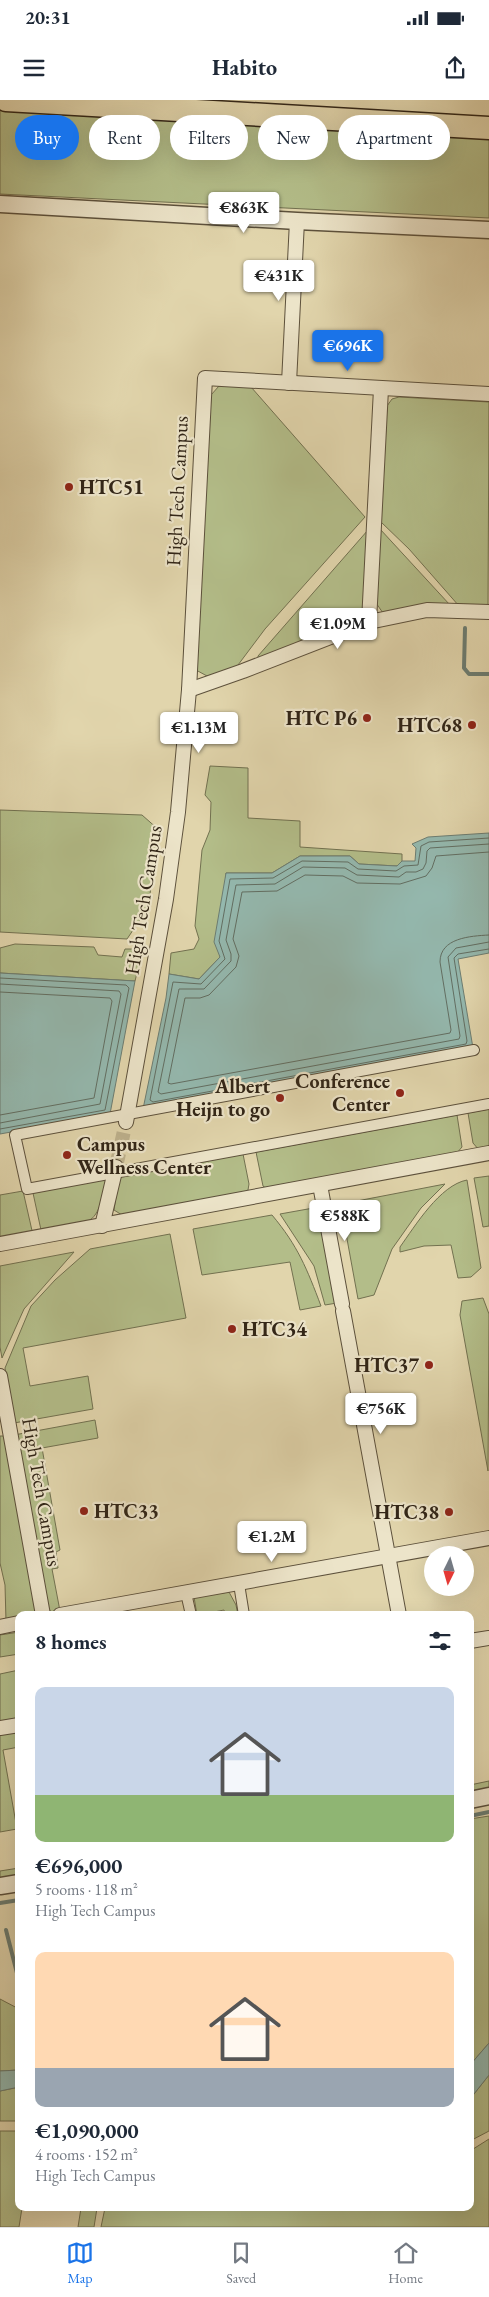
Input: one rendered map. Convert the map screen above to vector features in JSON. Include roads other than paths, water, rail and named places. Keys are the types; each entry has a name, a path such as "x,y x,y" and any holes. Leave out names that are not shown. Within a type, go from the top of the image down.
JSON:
{"highway":[{"path":"6,100 489,128"}],"street":[{"path":"0,204 489,230"},
{"path":"289,383 297,221"},
{"name":"High Tech Campus","path":"127,1119 176,830 189,690 205,378 489,394"},
{"path":"369,622 381,389"},
{"path":"189,690 369,622 427,610 489,612"},
{"path":"474,1050 127,1119 15,1135 27,1190 115,1170 489,1104"},
{"path":"0,1244 320,1186 489,1153"},
{"path":"102,1226 115,1170"},
{"path":"320,1186 399,1611"},
{"name":"High Tech Campus","path":"0,1376 42,1611"},
{"path":"83,1611 489,1538"},
{"path":"238,1584 243,1611"},
{"path":"186,1593 190,1611"},
{"path":"0,1626 15,1624"},
{"path":"474,1640 489,1638"},
{"path":"0,1728 15,1726"},
{"path":"474,1799 489,1796"},
{"path":"0,1886 15,1884"}],"water":[{"path":"489,833 489,953 458,959 473,1048 143,1109 166,998 169,974 199,979 220,957 214,942 226,873 272,873 300,856 350,856 359,864 397,866 402,861 415,861 416,848 412,844 428,837"},
{"path":"0,973 135,981 110,1114 0,1134"},
{"path":"489,2043 489,2075 474,2094 474,2060"},
{"path":"15,2070 15,2088 0,2091 0,2071"}],"waterway":[{"path":"465,628 464,668 469,674 489,674"},
{"path":"474,1815 489,1812"},
{"path":"0,1903 15,1901"},
{"path":"6,1930 15,1965"}],"tunnel":[{"path":"116,1167 126,1122"}],"place":[{"name":"HTC51","path":"69,487"},
{"name":"HTC P6","path":"367,718"},
{"name":"HTC68","path":"472,725"},
{"name":"Conference Center","path":"400,1093"},
{"name":"Albert Heijn to go","path":"280,1098"},
{"name":"Campus Wellness Center","path":"67,1155"},
{"name":"HTC34","path":"232,1329"},
{"name":"HTC37","path":"429,1365"},
{"name":"HTC33","path":"84,1511"},
{"name":"HTC38","path":"449,1512"}]}
